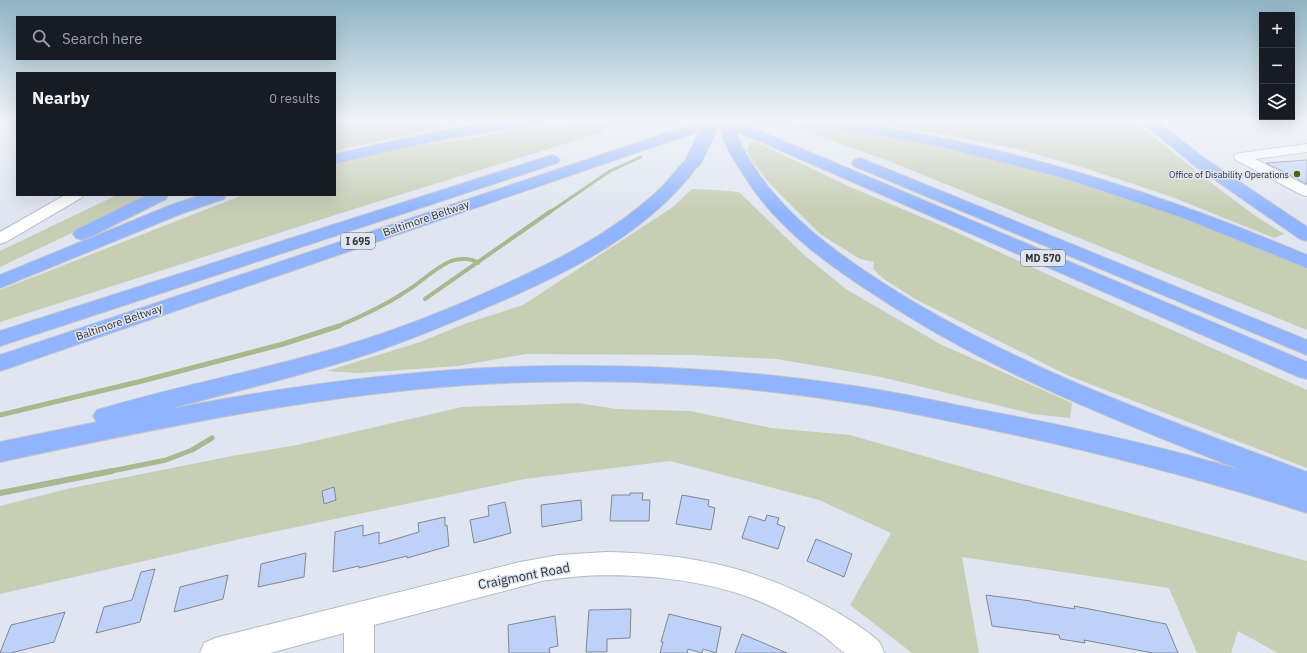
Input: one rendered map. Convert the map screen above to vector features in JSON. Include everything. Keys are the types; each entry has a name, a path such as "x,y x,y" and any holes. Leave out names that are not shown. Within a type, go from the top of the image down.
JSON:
{"highway":[{"path":"336,159 368,151"},
{"name":"Baltimore Beltway","path":"0,339 581,151"},
{"name":"Baltimore Beltway","path":"0,363 626,151"},
{"path":"0,444 344,353 484,302 542,275 604,241 662,197 682,177 698,151"},
{"path":"737,151 752,177 786,219 842,264 879,291 928,321 1009,363 1084,396 1307,484"},
{"name":"MD 570","path":"795,151 1307,371"},
{"name":"MD 570","path":"834,151 1307,348"},
{"path":"984,151 1055,169 1189,213 1307,262"},
{"path":"1186,151 1235,188 1307,234"},
{"path":"0,274 158,196"},
{"path":"0,282 215,196"},
{"path":"0,452 242,404 350,389 466,377 535,374 607,374 767,384 848,394 894,402 1062,434 1170,462 1307,501"}],"street":[{"path":"1282,151 1241,157 1307,192"},
{"path":"0,239 74,196"},
{"name":"Craigmont Road","path":"215,653 520,574 563,566 609,563 656,565 706,572 756,587 808,609 850,637 869,653"},
{"path":"359,616 359,653"}],"green space":[{"path":"390,151 540,151 0,322 0,290 240,196 336,196 336,165"},
{"path":"748,151 776,151 848,186 947,228 1307,390 1307,468 1067,375 915,299 884,279 873,269 874,262 860,259 820,234 768,182 751,159"},
{"path":"862,151 956,151 1050,174 1170,212 1234,237 1307,269 1307,330"},
{"path":"1026,151 1172,151 1254,215 1284,234 1274,238 1172,197 1088,169"},
{"path":"692,189 739,192 803,254 846,289 940,344 1072,403 1070,418 1033,414 881,377 777,359 691,355 526,354 458,366 358,373 327,371 420,342 467,323 523,305 673,207"},
{"path":"115,196 146,196 110,215 0,267 0,251"},
{"path":"578,403 616,409 690,411 771,428 850,435 1022,484 1307,561 1307,653 1278,653 1238,631 1231,653 1197,653 1169,588 962,557 979,653 912,653 850,605 891,533 819,500 670,461 525,479 249,537 0,594 0,506 67,489 232,456 297,445 462,407"}],"building":[{"name":"Office of Disability Operations","path":"1307,160 1307,184 1266,163"},
{"path":"334,487 336,500 324,504 322,491"},
{"path":"630,493 643,493 642,500 650,500 649,521 610,521 612,495 630,495"},
{"path":"682,495 709,500 708,506 715,508 711,530 676,524"},
{"path":"581,500 582,520 542,527 541,505"},
{"path":"505,502 511,533 474,543 470,520 489,516 488,506"},
{"path":"767,515 779,518 777,524 785,527 778,549 742,538 749,516 765,521"},
{"path":"445,517 445,526 447,525 449,546 407,558 407,556 359,568 359,566 333,572 335,532 363,525 363,536 379,532 379,544 419,532 418,523"},
{"path":"816,539 852,554 844,577 807,561"},
{"path":"306,553 304,577 258,587 261,564"},
{"path":"155,569 140,622 96,633 104,607 132,600 141,572"},
{"path":"228,575 223,599 174,612 180,587"},
{"path":"986,595 1075,609 1074,606 1166,624 1178,653 1153,653 1084,640 1085,643 1060,639 1059,635 992,626"},
{"path":"631,609 630,638 607,639 607,652 586,652 589,610"},
{"path":"65,612 54,642 11,653 0,653 11,625"},
{"path":"669,614 721,627 716,653 703,649 702,653 688,649 687,653 660,653 663,642 661,642"},
{"path":"555,616 558,646 549,648 550,653 509,653 508,625"},
{"path":"742,634 787,653 735,653"}],"waterway":[{"path":"550,212 610,171 641,157"},
{"path":"477,263 551,211"},
{"path":"336,327 389,302 451,261 465,259 477,263"},
{"path":"425,299 477,263"},
{"path":"0,415 142,381 283,344 336,327"},
{"path":"110,471 166,460 192,450 212,438"},
{"path":"0,493 110,471"}],"place":[{"name":"Office of Disability Operations","path":"1297,174"}]}
